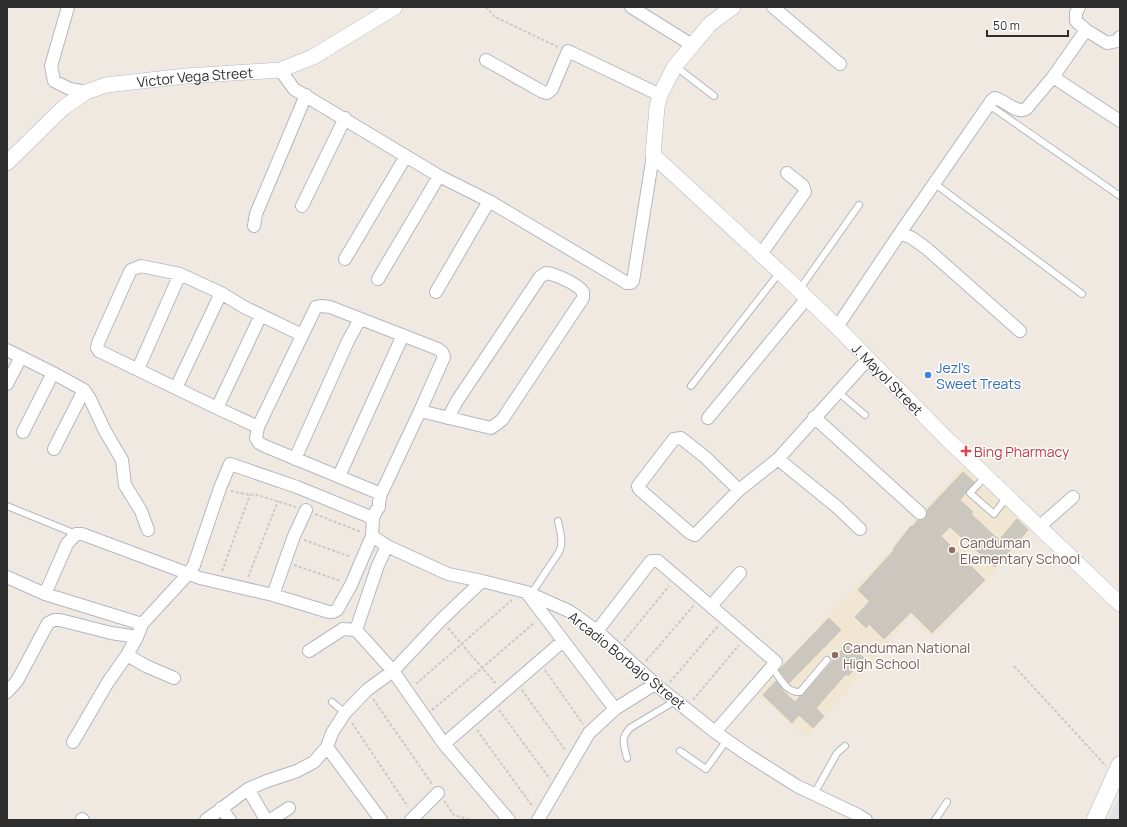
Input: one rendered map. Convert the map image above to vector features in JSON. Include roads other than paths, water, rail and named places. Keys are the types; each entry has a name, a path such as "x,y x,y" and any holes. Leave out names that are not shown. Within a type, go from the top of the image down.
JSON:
{"main road":[{"path":"1095,820 1118,773"}],"street":[{"path":"68,7 51,66 54,81 70,89 86,92"},
{"name":"Victor Vega Street","path":"7,163 63,108 86,92 113,84 186,76 280,70 313,57 395,7"},
{"path":"631,7 692,45"},
{"path":"280,70 294,88 406,156 439,176 488,201 627,283 631,283 633,281 653,155 655,117 660,94 675,66 692,45 710,24 733,7"},
{"path":"773,7 840,64"},
{"path":"1079,7 1076,13 1076,21 1086,30 1107,43 1117,41 1120,37"},
{"path":"837,327 934,183 989,105 995,98 1018,110 1022,111 1026,109 1053,77 1086,30"},
{"path":"486,60 547,93 552,89 568,51 660,94"},
{"path":"1053,77 1120,121"},
{"path":"254,226 256,214 306,95"},
{"path":"302,206 345,118"},
{"name":"J. Mayol Street","path":"653,155 803,294 946,438 1120,604"},
{"path":"345,259 406,156"},
{"path":"761,254 805,192 803,186 787,173"},
{"path":"378,279 439,176"},
{"path":"436,292 488,201"},
{"path":"900,233 912,238 926,248 1020,331"},
{"path":"258,426 217,408 138,369 117,361 99,351 97,348 98,343 131,270 141,266 180,274 221,293 302,335"},
{"path":"420,411 448,418 491,428 502,420 583,298 583,292 577,286 554,274 546,273 540,276 457,401 448,418"},
{"path":"138,369 180,274"},
{"path":"176,388 221,293"},
{"path":"708,418 803,294"},
{"path":"45,594 67,544 76,534 82,534 200,578 272,595 334,612 339,608 362,561 372,536 377,506 444,356 438,349 414,341 403,335 330,307 322,306 316,308 302,335 258,426 256,438 258,443 339,476 377,506"},
{"path":"217,408 261,315"},
{"path":"295,459 348,341 360,319"},
{"path":"339,476 403,335"},
{"path":"7,350 53,372 84,390 122,460 125,485 141,511 148,530"},
{"path":"7,384 21,357"},
{"path":"739,490 705,457 681,438 674,439 638,486 639,489 684,528 695,535 739,490 778,459 868,359"},
{"path":"23,432 53,372"},
{"path":"54,449 84,390"},
{"path":"814,418 920,513"},
{"path":"778,459 837,507 860,529"},
{"path":"73,742 108,682 128,655 138,637 142,624 189,574 194,565 220,488 230,464 297,487 377,506"},
{"path":"1039,527 1073,497"},
{"path":"272,595 294,536 306,510"},
{"name":"Arcadio Borbajo Street","path":"372,536 387,546 448,574 482,581 526,593 568,611 597,631 675,701 715,732 797,786 866,820"},
{"path":"356,630 378,565 387,546"},
{"path":"597,631 651,561 658,561 700,598 712,606 776,662 715,732"},
{"path":"712,606 740,573"},
{"path":"7,577 45,594 142,624"},
{"path":"206,820 248,789 297,771 314,762 327,746 332,733 345,713 367,690 393,671 441,620 482,581"},
{"path":"526,593 615,709"},
{"path":"7,692 17,681 48,623 54,620 60,620 111,634 138,637"},
{"path":"309,651 343,629 356,630 393,671 444,744 510,820"},
{"path":"444,744 563,641"},
{"path":"128,655 146,666 174,678"},
{"path":"539,818 589,733 615,709 659,687"},
{"path":"327,746 381,820"},
{"path":"248,789 265,818 268,820 271,820 289,808"},
{"path":"413,818 438,793"},
{"path":"221,808 230,820"}],"lane":[{"path":"675,66 714,96"},
{"path":"989,105 1120,196"},
{"path":"934,183 1082,294"},
{"path":"803,294 859,205"},
{"path":"691,386 780,272"},
{"path":"838,392 865,415"},
{"path":"986,476 970,493 994,514 1008,497"},
{"path":"7,506 76,534"},
{"path":"526,593 559,552 562,546 562,538 558,521"},
{"path":"771,667 786,687 794,692 800,692 827,660"},
{"path":"627,758 623,740 625,733 630,728 675,701"},
{"path":"332,702 345,713"},
{"path":"680,751 706,769 727,740"},
{"path":"814,794 837,753 846,746"},
{"path":"935,820 947,802"}],"place":[{"name":"Jezl's Sweet Treats","path":"928,375"},
{"name":"Bing Pharmacy","path":"966,451"},
{"name":"Canduman Elementary School","path":"952,550"},
{"name":"Canduman National High School","path":"835,655"}]}
